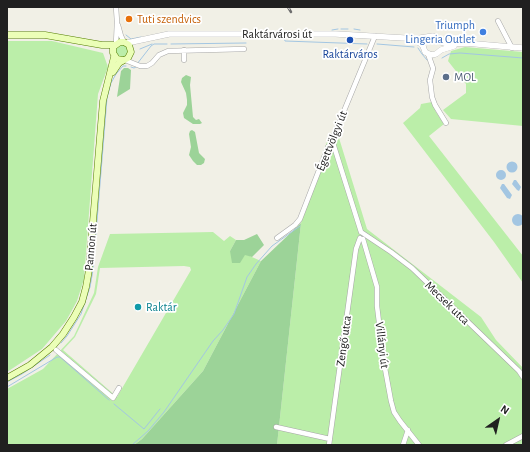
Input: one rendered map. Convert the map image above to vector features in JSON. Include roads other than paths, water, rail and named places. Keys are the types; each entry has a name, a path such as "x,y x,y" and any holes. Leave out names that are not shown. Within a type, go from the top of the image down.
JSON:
{"main road":[{"path":"7,35 45,35 76,41 102,48 118,60 124,60"},
{"name":"Raktárvárosi út","path":"76,41 106,46 120,42 126,43"},
{"path":"126,43 131,48 131,53"},
{"path":"113,55 115,44"},
{"name":"Raktárvárosi út","path":"124,60 131,53"},
{"name":"Pannon út","path":"7,378 30,365 52,346 74,317 82,302 89,270 103,101 113,55"},
{"name":"Pannon út","path":"107,83 115,68 124,60"}],"street":[{"path":"115,44 117,22 116,7"},
{"path":"498,21 512,48"},
{"path":"117,22 121,36 126,43"},
{"name":"Raktárvárosi út","path":"126,43 168,34 306,34 404,38 426,38 435,36 441,42 448,44 464,43 523,48"},
{"name":"Égettvölgyi út","path":"277,238 295,225 300,219 328,147 333,143 334,135 375,36"},
{"name":"Raktárvárosi út","path":"131,53 136,46 151,38"},
{"name":"Raktárvárosi út","path":"404,38 415,41 423,46"},
{"path":"426,38 423,42 423,46 424,50 428,54 433,68 441,42"},
{"name":"Raktárvárosi út","path":"428,54 438,52 449,47 469,44"},
{"path":"124,60 136,63 140,66 147,66 162,53 168,51 244,49"},
{"path":"184,50 184,60"},
{"path":"131,53 136,63"},
{"path":"432,69 430,80 432,97 446,123"},
{"name":"Villányi út","path":"333,143 377,287 377,306 384,363 391,401 396,415 419,445"},
{"name":"Mecsek utca","path":"362,236 391,252 412,268 514,366 523,378"},
{"name":"Zengő utca","path":"329,445 356,249 362,236"},
{"path":"56,350 113,398 119,388"},
{"path":"276,426 330,439"},
{"path":"403,445 408,430"},
{"path":"506,445 523,436"}],"water":[{"path":"512,161 516,163 518,167 516,171 512,173 508,171 506,167 508,163"},
{"path":"501,170 506,175 501,180 496,175"},
{"path":"514,180 516,180 521,187 519,191 512,184"},
{"path":"502,184 504,184 512,195 510,199 507,198 500,188"},
{"path":"516,214 520,214 524,220 520,226 516,226 512,222 512,218"}],"waterway":[{"path":"332,30 338,29"},
{"path":"341,29 348,29"},
{"path":"354,29 360,30"},
{"path":"126,35 131,39 141,37"},
{"path":"256,38 265,37"},
{"path":"273,37 284,37 285,41 367,44"},
{"path":"171,44 246,43"},
{"path":"140,49 152,44"},
{"path":"137,64 151,46 154,44 167,44"},
{"path":"377,44 414,47"},
{"path":"418,48 427,60"},
{"path":"442,58 449,54 460,53 523,58"},
{"path":"61,343 81,314 90,287 93,270 107,98 111,83 116,74 123,66 126,66"},
{"path":"131,67 136,67"},
{"path":"132,445 148,431 164,412 213,341 234,314 247,277 256,264 272,246 300,226"},
{"path":"7,382 22,374 50,355"},
{"path":"7,387 57,357 60,357 109,400"},
{"path":"114,404 144,429 160,409"}],"railway":[{"path":"288,7 291,12"}],"place":[{"name":"Tuti szendvics","path":"129,19"},
{"name":"Triumph Lingeria Outlet","path":"483,32"},
{"name":"Raktárváros","path":"350,40"},
{"name":"MOL","path":"446,77"},
{"name":"Raktár","path":"138,307"}]}
